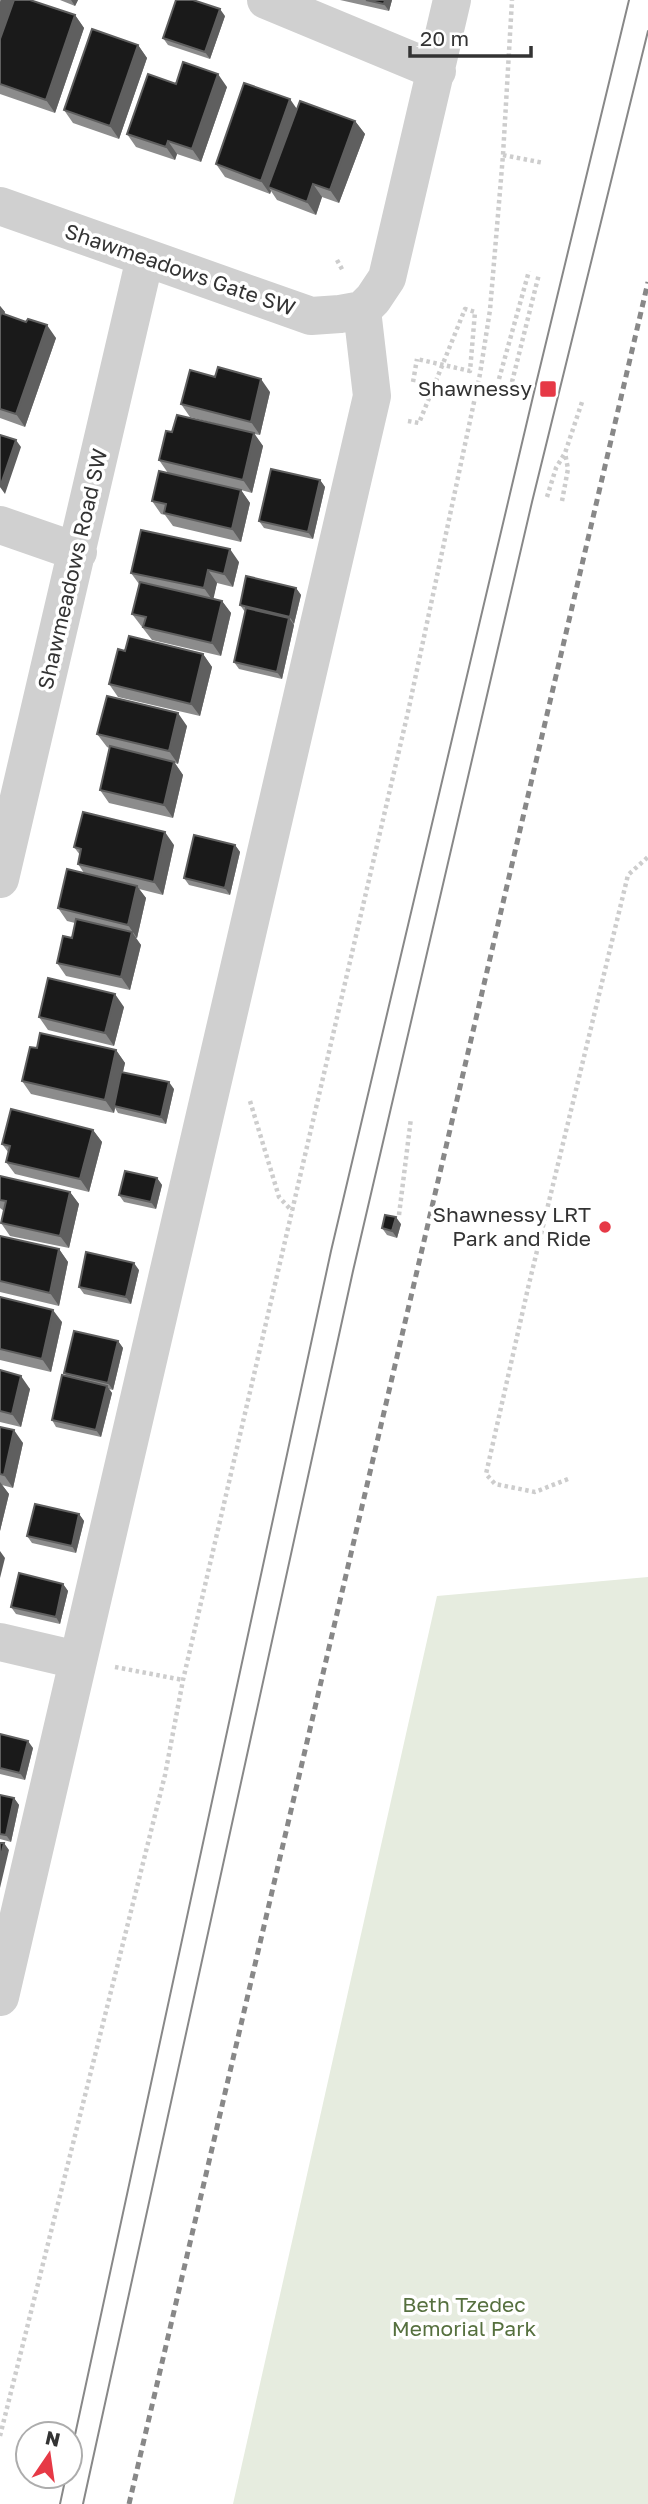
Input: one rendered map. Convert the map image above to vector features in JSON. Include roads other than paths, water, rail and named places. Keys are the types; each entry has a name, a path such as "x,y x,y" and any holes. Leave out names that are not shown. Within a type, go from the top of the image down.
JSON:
{"street":[{"path":"266,0 437,71"},
{"path":"0,1997 372,396 362,310 387,278 452,0"},
{"name":"Shawmeadows Gate SW","path":"0,206 311,316 362,310"},
{"name":"Shawmeadows Road SW","path":"0,879 8,813 78,552 145,258"},
{"path":"0,525 78,552"},
{"path":"0,1642 77,1660"}],"tram line":[{"path":"78,2420 331,1251 629,0"},
{"path":"83,2504 353,1271 532,502 648,31"},
{"path":"60,2504 63,2490"}],"railway":[{"path":"129,2504 648,282"}],"place":[{"name":"Shawnessy","path":"548,389"},
{"name":"Shawnessy LRT Park and Ride","path":"605,1227"}],"park label":[{"name":"Beth Tzedec Memorial Park","path":"464,2317"}]}
